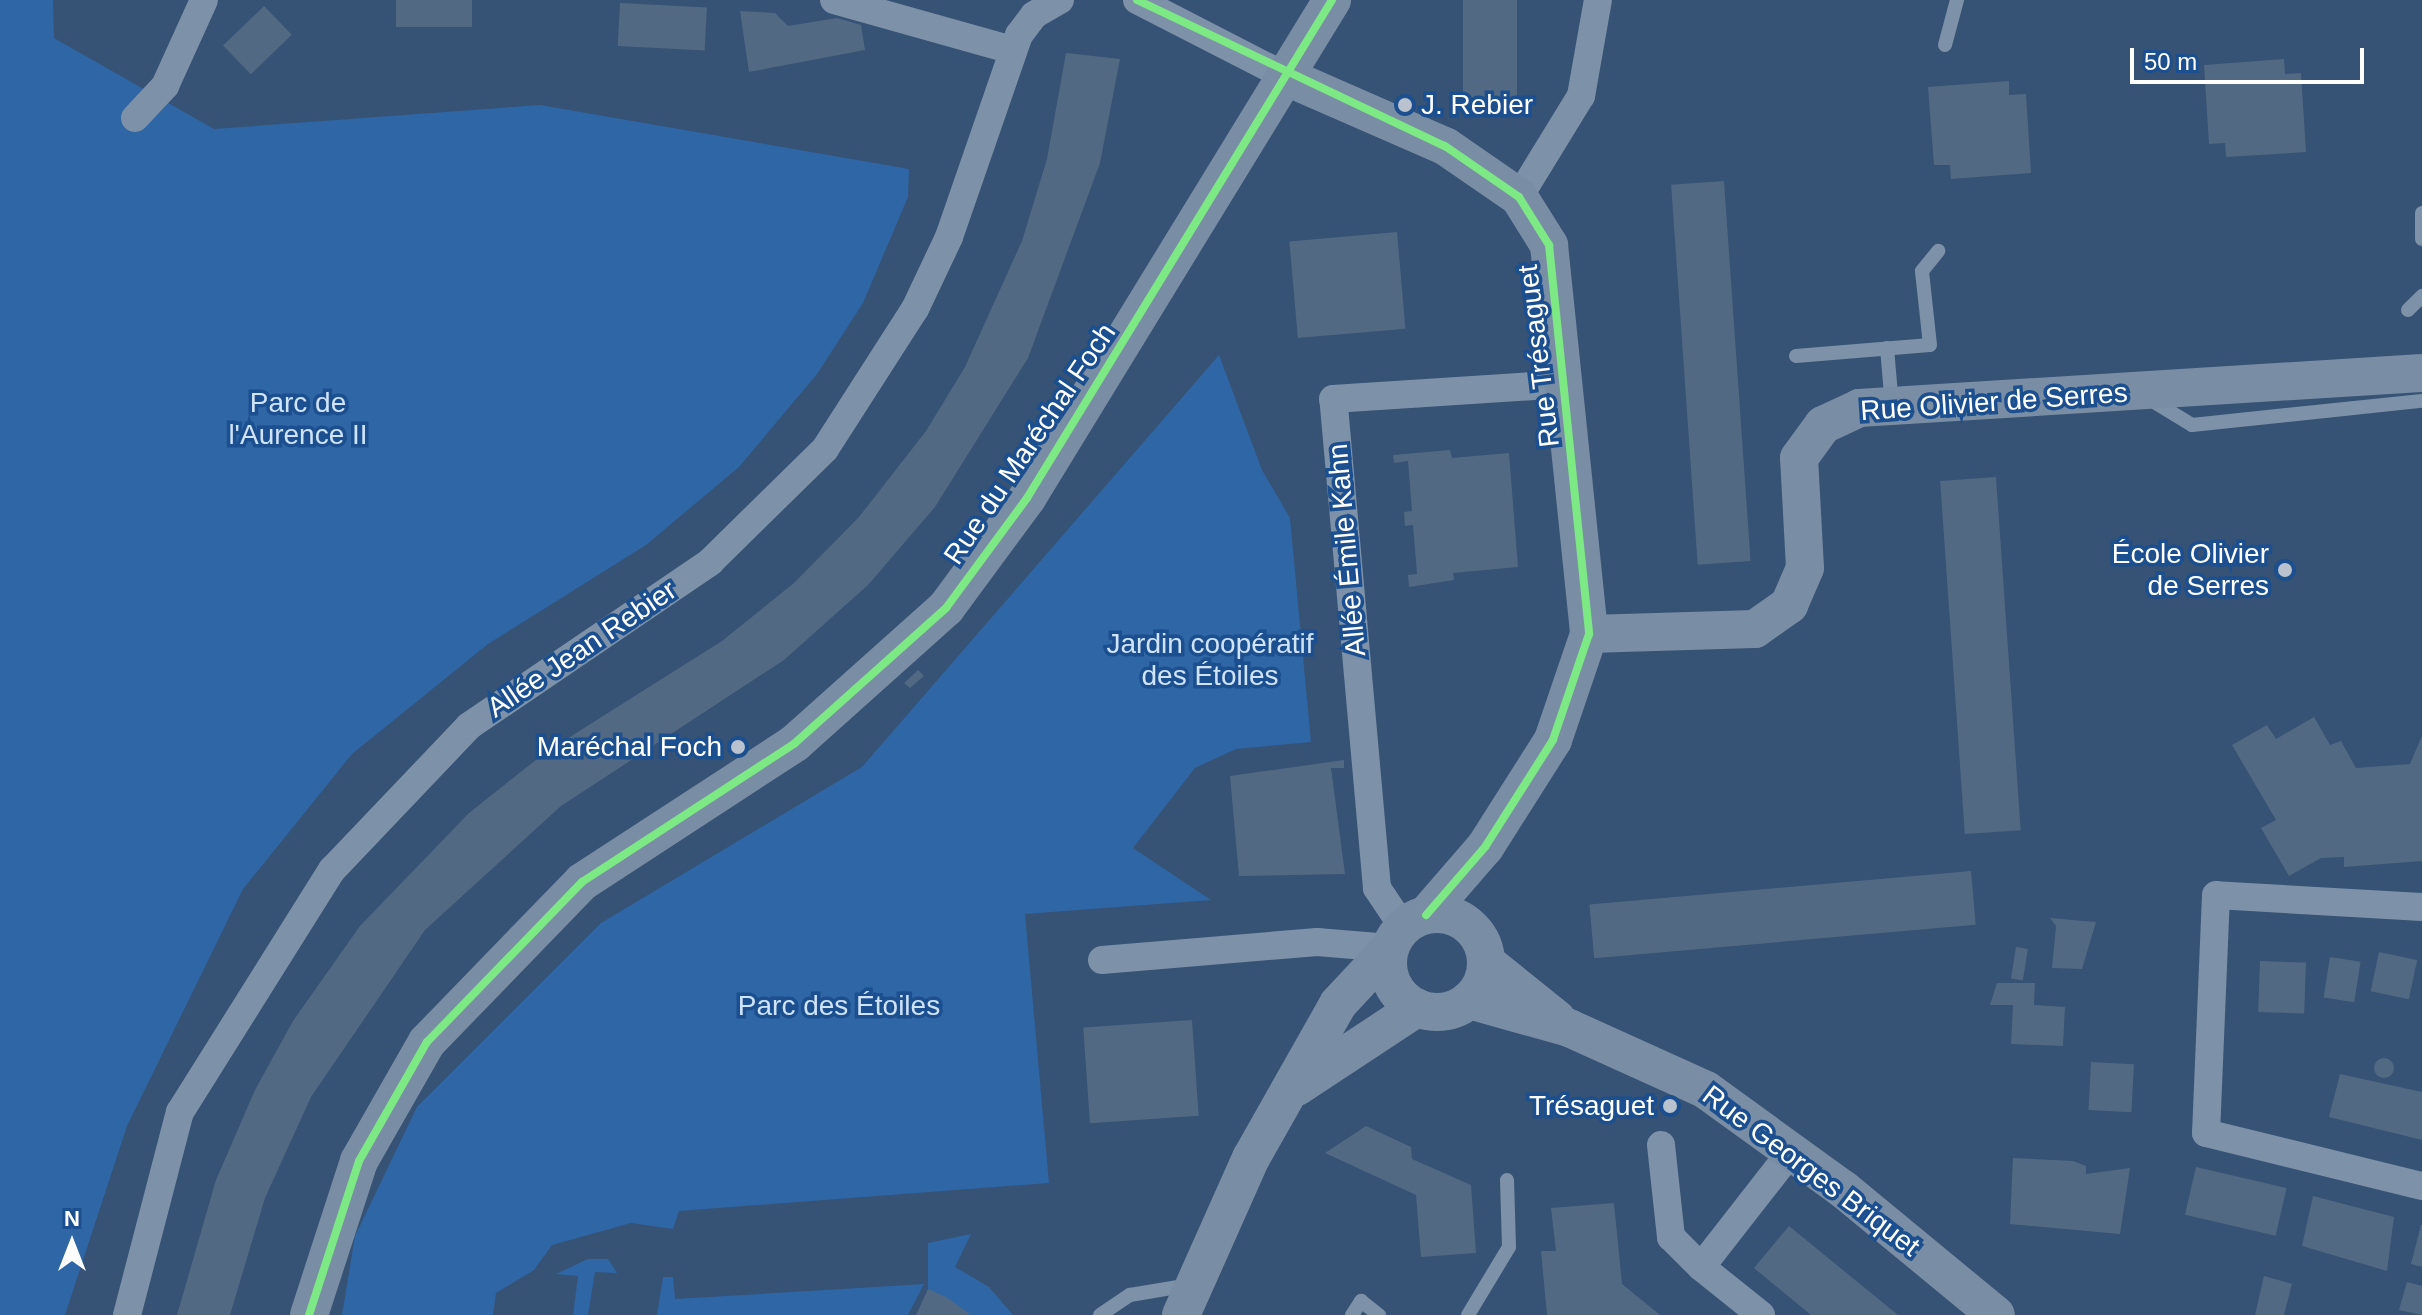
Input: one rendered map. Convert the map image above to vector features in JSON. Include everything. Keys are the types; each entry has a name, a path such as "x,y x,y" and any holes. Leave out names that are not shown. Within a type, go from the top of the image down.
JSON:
{"street":[{"path":"135,118 165,86 204,0"},
{"path":"834,0 1012,50"},
{"name":"Allée Jean Rebier","path":"127,1315 180,1112 332,870 469,726 710,562 825,449 915,309 949,237 1012,50 1034,15 1060,0"},
{"path":"1137,0 1289,78"},
{"name":"Rue du Maréchal Foch","path":"309,1315 359,1161 394,1093 456,1006 582,882 805,735 946,608 1027,498 1289,78 1332,0"},
{"path":"1519,197 1581,96 1598,0"},
{"name":"Rue Trésaguet","path":"1289,78 1445,146 1519,197 1549,245 1567,384 1589,634"},
{"name":"Rue Olivier de Serres","path":"1589,634 1755,629 1789,605 1805,568 1799,458 1823,425 1859,408 2422,373"},
{"name":"Allée Émile Kahn","path":"1406,930 1377,888 1333,399 1567,384"},
{"path":"1185,1300 1338,1004 1485,847 1553,740 1589,634"},
{"path":"1406,930 1393,983 1417,1008 1441,1012 1469,1000 1479,945 1485,847"},
{"path":"2422,907 2216,895 2206,1133 2422,1186"},
{"path":"1102,960 1317,942 1406,930 1451,916 1479,945"},
{"name":"Rue Georges Briquet","path":"1479,945 1569,1028"},
{"name":"Rue Georges Briquet","path":"1469,1000 1569,1028 1706,1090 1791,1152 1996,1315"},
{"path":"1291,1091 1417,1008"},
{"path":"1661,1145 1671,1237 1701,1267 1761,1315"},
{"path":"1701,1267 1791,1152"}],"lane":[{"path":"1945,45 1957,0"},
{"path":"2422,213 2422,239"},
{"path":"1796,356 1930,345 1922,271 1938,251"},
{"path":"2408,310 2422,296"},
{"path":"1887,348 1892,406"},
{"path":"2137,391 2192,425 2422,401"},
{"path":"1468,1315 1509,1247 1507,1180"},
{"path":"1100,1315 1130,1295 1185,1300"},
{"path":"1352,1315 1361,1301 1379,1315"}],"green space":[{"name":"Parc de l'Aurence II","path":"0,0 53,0 54,38 214,129 540,105 909,169 908,197 863,303 817,374 739,467 646,545 488,644 352,754 243,889 127,1126 65,1315 0,1315"},
{"name":"Parc des Étoiles","path":"1219,355 1262,470 1290,518 1311,742 1236,749 1195,768 1133,848 1211,900 1025,914 1049,1183 679,1211 673,1229 631,1223 552,1245 534,1270 496,1293 493,1315 342,1315 355,1236 417,1107 601,923 862,767"},
{"path":"971,1234 955,1267 989,1287 1013,1315 971,1315 928,1289 928,1243"},
{"path":"588,1259 608,1259 617,1273 595,1272 588,1315 573,1315 578,1276 556,1274"},
{"path":"663,1277 673,1277 675,1299 924,1284 908,1315 657,1315"}],"building":[{"path":"396,0 472,0 472,27 396,27"},
{"path":"1463,0 1517,0 1517,101 1463,101"},
{"path":"620,3 707,8 705,50 618,46"},
{"path":"264,6 292,35 251,74 223,46"},
{"path":"740,11 775,13 788,26 837,18 861,25 865,50 749,72"},
{"path":"1066,53 1120,59 1100,163 1028,358 935,507 868,585 784,660 561,806 425,930 311,1097 265,1198 230,1315 177,1315 216,1180 255,1090 293,1021 360,926 469,813 546,752 722,641 794,583 859,517 926,431 965,367 1022,241 1047,159"},
{"path":"2284,59 2285,74 2301,73 2306,152 2226,157 2225,143 2209,144 2204,65"},
{"path":"2009,81 2009,95 2026,94 2031,173 1951,179 1950,165 1934,165 1928,87"},
{"path":"1724,181 1751,561 1698,565 1671,185"},
{"path":"1397,232 1405,329 1298,338 1289,241"},
{"path":"1450,450 1452,458 1509,453 1518,567 1453,573 1454,580 1409,587 1408,575 1417,574 1413,525 1405,526 1404,512 1412,511 1408,461 1394,463 1393,455"},
{"path":"1996,477 2021,830 1965,834 1940,481"},
{"path":"918,670 924,676 910,688 904,683"},
{"path":"2314,717 2330,745 2341,741 2356,768 2410,764 2422,736 2422,861 2344,867 2344,857 2321,858 2289,876 2261,828 2276,820 2232,745 2267,725 2276,739"},
{"path":"1344,760 1344,768 1331,768 1345,874 1239,876 1230,776"},
{"path":"1971,871 1976,925 1594,958 1589,904"},
{"path":"2050,918 2096,922 2082,969 2052,968 2056,926"},
{"path":"2016,947 2028,949 2023,980 2011,979"},
{"path":"2379,952 2417,960 2409,999 2371,991"},
{"path":"2330,957 2361,962 2354,1002 2324,997"},
{"path":"2260,961 2306,963 2304,1014 2258,1012"},
{"path":"1997,983 2035,983 2034,1005 2065,1007 2063,1046 2011,1044 2013,1005 1990,1005"},
{"path":"1192,1020 1199,1116 1090,1123 1083,1028"},
{"path":"2380,1058 2388,1058 2394,1068 2388,1078 2380,1078 2374,1072 2374,1064"},
{"path":"2091,1062 2134,1064 2131,1112 2088,1110"},
{"path":"2340,1074 2422,1092 2422,1140 2329,1117"},
{"path":"1366,1126 1411,1147 1412,1159 1471,1185 1476,1253 1421,1257 1416,1195 1325,1153"},
{"path":"2013,1158 2073,1161 2086,1166 2086,1174 2130,1168 2120,1234 2010,1224"},
{"path":"2196,1167 2287,1188 2276,1236 2185,1215"},
{"path":"2313,1196 2394,1217 2387,1271 2302,1246"},
{"path":"1614,1203 1622,1284 1660,1315 1547,1315 1541,1251 1556,1251 1551,1208"},
{"path":"2422,1225 2422,1267 2411,1264"},
{"path":"1789,1226 1898,1315 1811,1315 1754,1268"},
{"path":"2264,1276 2292,1284 2284,1315 2255,1315"},
{"path":"2407,1282 2422,1286 2422,1315 2399,1310"},
{"path":"928,1289 946,1297 971,1315 916,1315"}],"cycle path":[{"path":"1137,0 1445,146 1519,197 1549,245 1589,634 1553,740 1485,847 1426,915"},
{"path":"309,1315 359,1161 427,1042 582,882 795,743 946,608 1027,498 1332,0"}],"place":[{"name":"J. Rebier","path":"1405,105"},
{"name":"École Olivier de Serres","path":"2285,570"},
{"name":"Maréchal Foch","path":"738,747"},
{"name":"Trésaguet","path":"1670,1106"}],"park label":[{"name":"Jardin coopératif des Étoiles","path":"1210,660"}]}
